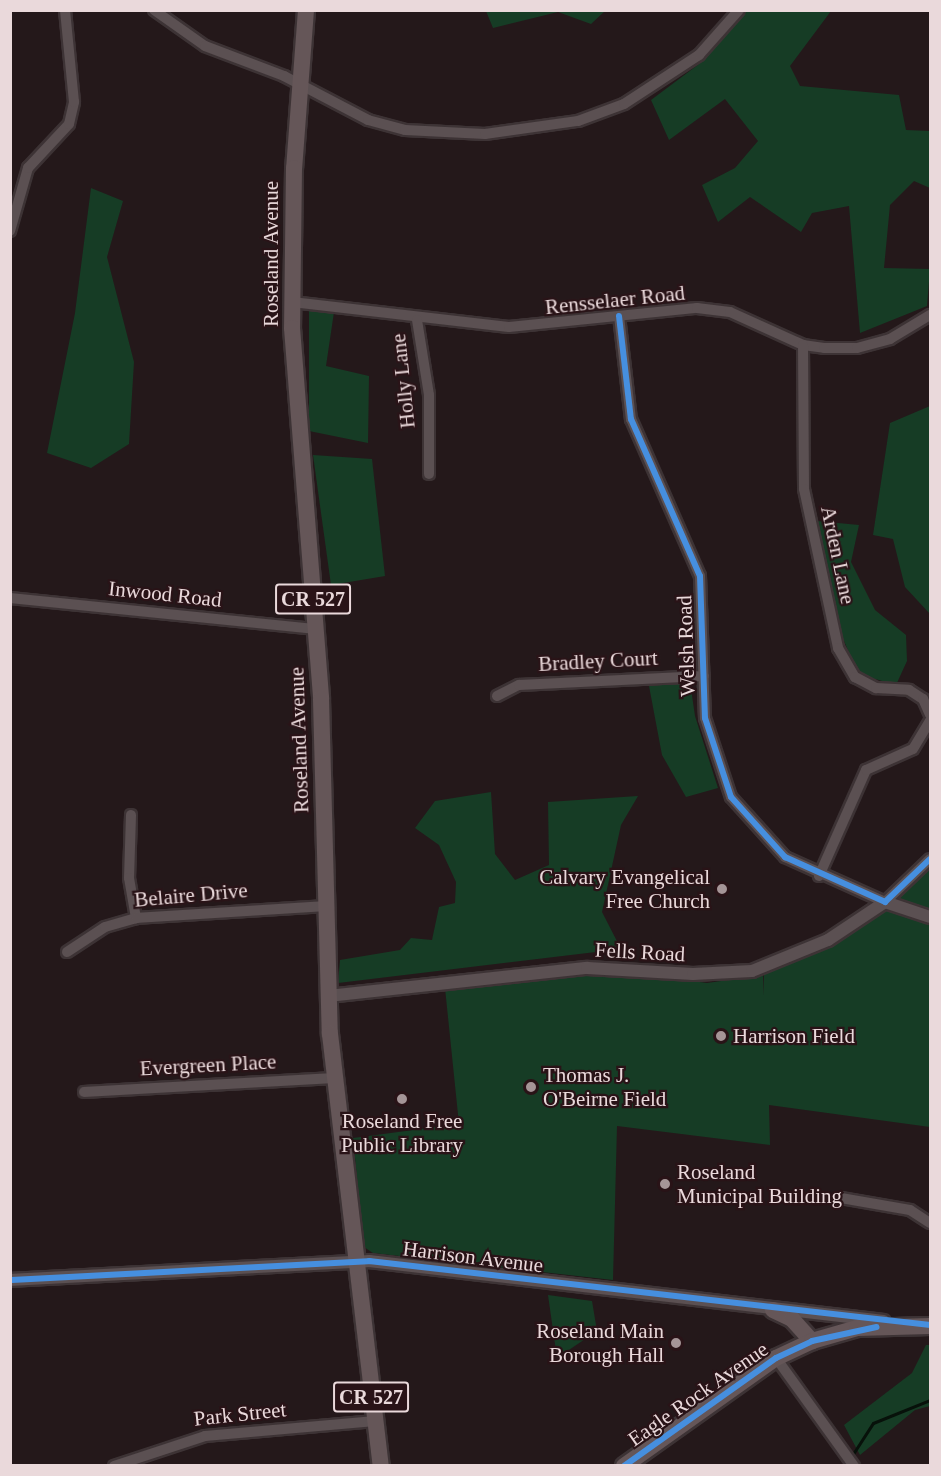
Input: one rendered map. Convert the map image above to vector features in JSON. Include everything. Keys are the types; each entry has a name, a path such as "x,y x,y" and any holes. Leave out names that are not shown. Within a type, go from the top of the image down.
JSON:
{"main road":[{"name":"Roseland Avenue","path":"306,10 298,83 292,302 316,629 328,996 334,1078 353,1261 381,1466"},
{"path":"773,1310 792,1319 812,1341"},
{"name":"Eagle Rock Avenue","path":"624,1466 776,1358 812,1341 857,1328 930,1325"}],"street":[{"path":"10,231 28,168 69,124 74,102 65,10"},
{"path":"154,10 205,46 298,83 348,112 405,130 485,134 549,126 602,114 649,91 699,55 739,10"},
{"name":"Rensselaer Road","path":"292,302 417,320 509,327 667,309 730,312 803,345 857,348 890,339 930,320"},
{"name":"Welsh Road","path":"619,315 631,419 700,576 705,718 731,797 785,857 819,876 885,902"},
{"name":"Holly Lane","path":"417,320 429,395 429,474"},
{"name":"Arden Lane","path":"803,345 804,489 838,648 855,677 876,688 909,690 923,699 930,715"},
{"name":"Inwood Road","path":"10,598 316,629"},
{"name":"Bradley Court","path":"496,696 519,685 704,676"},
{"path":"819,876 866,770 913,748 930,721"},
{"path":"131,815 129,878 136,918"},
{"path":"930,859 885,902 930,917"},
{"name":"Fells Road","path":"328,996 587,968 693,975 752,971 828,940 885,902"},
{"name":"Belaire Drive","path":"67,952 105,927 136,918 326,906"},
{"name":"Evergreen Place","path":"84,1092 334,1078"},
{"path":"841,1198 910,1210 930,1223"},
{"name":"Harrison Avenue","path":"10,1280 353,1261 773,1310 930,1325"},
{"path":"776,1358 853,1465"},
{"name":"Park Street","path":"114,1466 206,1436 375,1421"}],"green space":[{"path":"747,10 831,11 790,66 800,86 899,95 906,130 930,131 930,188 914,181 890,205 884,268 930,269 927,306 860,333 849,206 812,213 801,232 750,197 718,222 702,185 735,168 758,141 725,99 669,140 651,100 699,64"},
{"path":"486,11 605,11 591,24 558,12 493,28"},
{"path":"91,188 123,201 107,257 134,362 129,444 91,468 47,453 75,313"},
{"path":"309,308 334,312 326,366 369,376 368,443 309,431"},
{"path":"930,406 930,614 905,587 893,539 873,535 890,423"},
{"path":"313,455 372,459 385,576 331,585"},
{"path":"817,521 859,525 851,562 875,610 906,635 907,661 896,685 858,674 836,622"},
{"path":"690,682 695,716 718,788 686,797 662,755 649,686"},
{"path":"491,792 495,854 515,880 549,865 548,802 638,796 621,825 602,912 621,949 338,983 340,960 400,950 411,938 432,940 439,907 455,903 456,882 439,845 415,828 435,801"},
{"path":"930,852 930,1127 769,1105 770,1145 617,1126 613,1280 373,1253 364,1247 353,1138 459,1124 445,988 626,972 707,983 763,975 764,996 764,970 912,880"},
{"path":"548,1295 592,1301 597,1331 557,1358"},
{"path":"926,1345 930,1345 930,1406 915,1410 860,1455 844,1425 912,1373"}],"waterway":[{"path":"851,1457 873,1423 930,1400"}],"cycle path":[{"path":"619,316 631,419 700,576 705,718 731,797 785,857 885,902 930,859"},
{"path":"10,1280 369,1261 930,1325"},
{"path":"624,1466 776,1358 812,1341 877,1327"}],"place":[{"name":"Calvary Evangelical Free Church","path":"722,889"},
{"name":"Harrison Field","path":"721,1036"},
{"name":"Thomas J. O'Beirne Field","path":"531,1087"},
{"name":"Roseland Free Public Library","path":"402,1099"},
{"name":"Roseland Municipal Building","path":"665,1184"},
{"name":"Roseland Main Borough Hall","path":"676,1343"}]}
